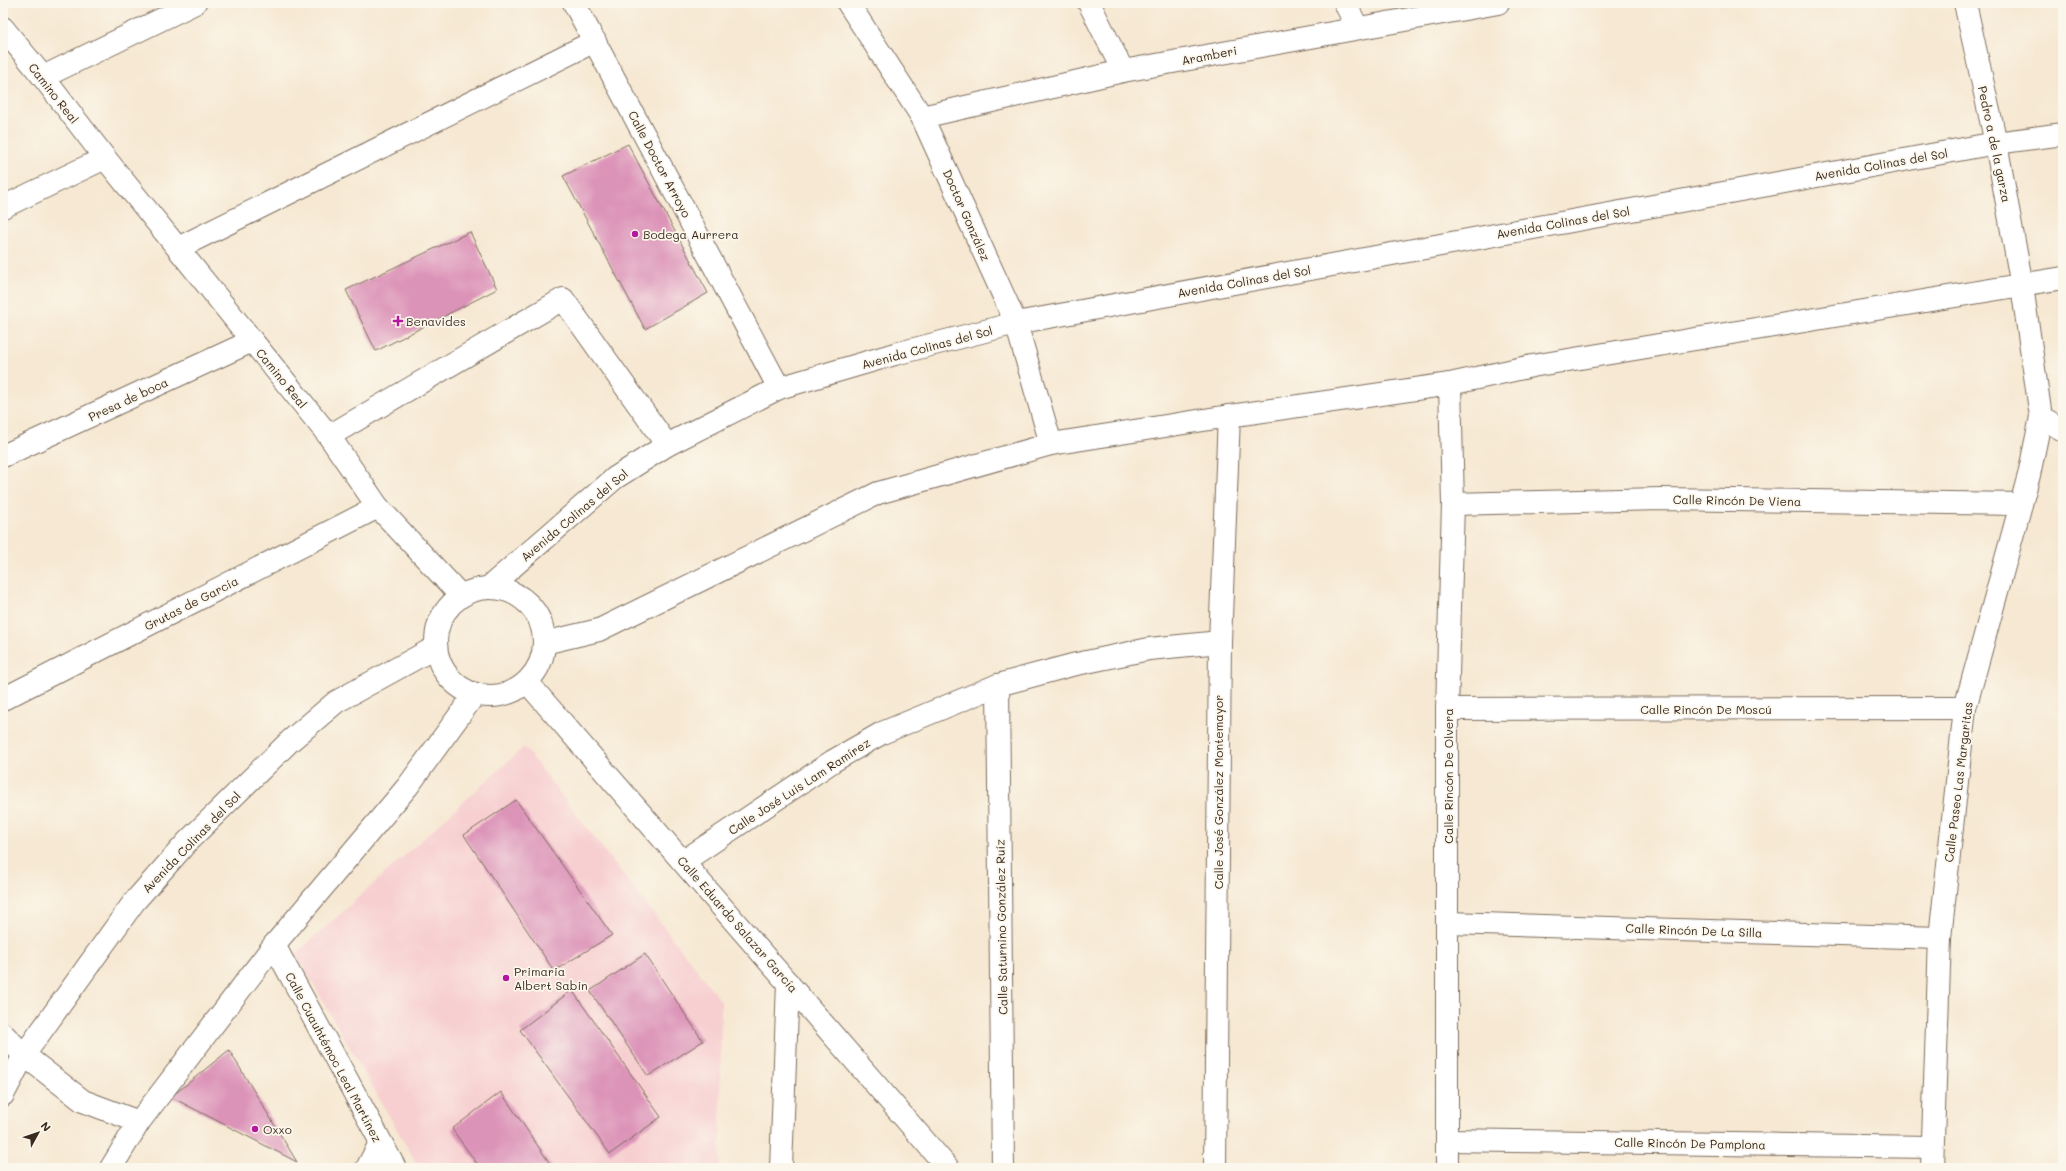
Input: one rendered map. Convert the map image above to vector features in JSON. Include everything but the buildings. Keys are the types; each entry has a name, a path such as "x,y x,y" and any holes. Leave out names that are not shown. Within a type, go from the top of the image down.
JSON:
{"street":[{"path":"43,77 195,3"},
{"name":"Calle Doctor Arroyo","path":"574,3 779,388"},
{"name":"Doctor González","path":"848,3 922,117 1016,323 1051,444"},
{"path":"1089,3 1123,71"},
{"path":"1345,3 1357,27"},
{"name":"Aramberi","path":"922,117 1123,71 1357,27 1498,3"},
{"name":"Pedro a de la garza","path":"1965,3 1996,143 2022,286"},
{"name":"Camino Real","path":"3,28 43,77 105,158 329,436 378,507 461,596"},
{"path":"178,248 595,41"},
{"name":"Avenida Colinas del Sol","path":"488,588 615,478 667,444 779,388 895,354 1016,323 1996,143 2063,134"},
{"path":"3,207 105,158"},
{"path":"544,643 599,630 878,493 1051,444 1229,416 1450,384 1532,366 2063,278"},
{"name":"Calle Paseo Las Margaritas","path":"1932,1157 1940,938 1965,708 2029,475 2041,417 2022,286"},
{"path":"329,436 563,299 667,444"},
{"name":"Presa de boca","path":"3,456 252,341"},
{"name":"Calle Rincón De Olvera","path":"1447,1168 1447,709 1453,504 1450,384"},
{"name":"Calle José González Montemayor","path":"1215,1168 1220,642 1229,416"},
{"path":"2041,417 2063,430"},
{"name":"Calle Rincón De Viena","path":"1453,504 1660,499 2021,504"},
{"name":"Grutas de García","path":"3,699 378,507"},
{"path":"488,588 506,591 521,598 533,610 541,626 544,643 542,657 536,670 527,682 515,690 502,695 489,696 475,694 461,688 450,679 441,666 436,647 436,636 440,621 449,606 461,596 474,590 488,588"},
{"name":"Calle José Luis Lam Ramírez","path":"684,861 833,761 882,733 998,685 1072,665 1149,649 1220,642"},
{"name":"Avenida Colinas del Sol","path":"3,1095 24,1055 134,902 188,841 278,752 336,702 436,647"},
{"name":"Calle Eduardo Salazar García","path":"527,682 684,861 948,1168"},
{"name":"Calle Saturnino González Ruíz","path":"998,685 1003,1168"},
{"path":"111,1168 139,1122 274,945 408,786 475,694"},
{"name":"Calle Rincón De Moscú","path":"1447,709 1965,708"},
{"name":"Calle Rincón De La Silla","path":"1448,923 1940,938"},
{"name":"Calle Cuauhtémoc Leal Martínez","path":"274,945 380,1143 395,1168"},
{"path":"781,1168 788,983"},
{"path":"3,1034 24,1055 83,1101 139,1122"},
{"name":"Calle Rincón De Pamplona","path":"1448,1140 1932,1157"},
{"path":"367,1168 380,1143"}],"shaded area":[{"name":"Primaria Albert Sabin","path":"524,747 721,1001 720,1168 419,1168 296,954"}],"place":[{"name":"Bodega Aurrera","path":"635,234"},
{"name":"Benavides","path":"398,321"},
{"name":"Primaria Albert Sabin","path":"506,978"},
{"name":"Oxxo","path":"255,1129"}]}
